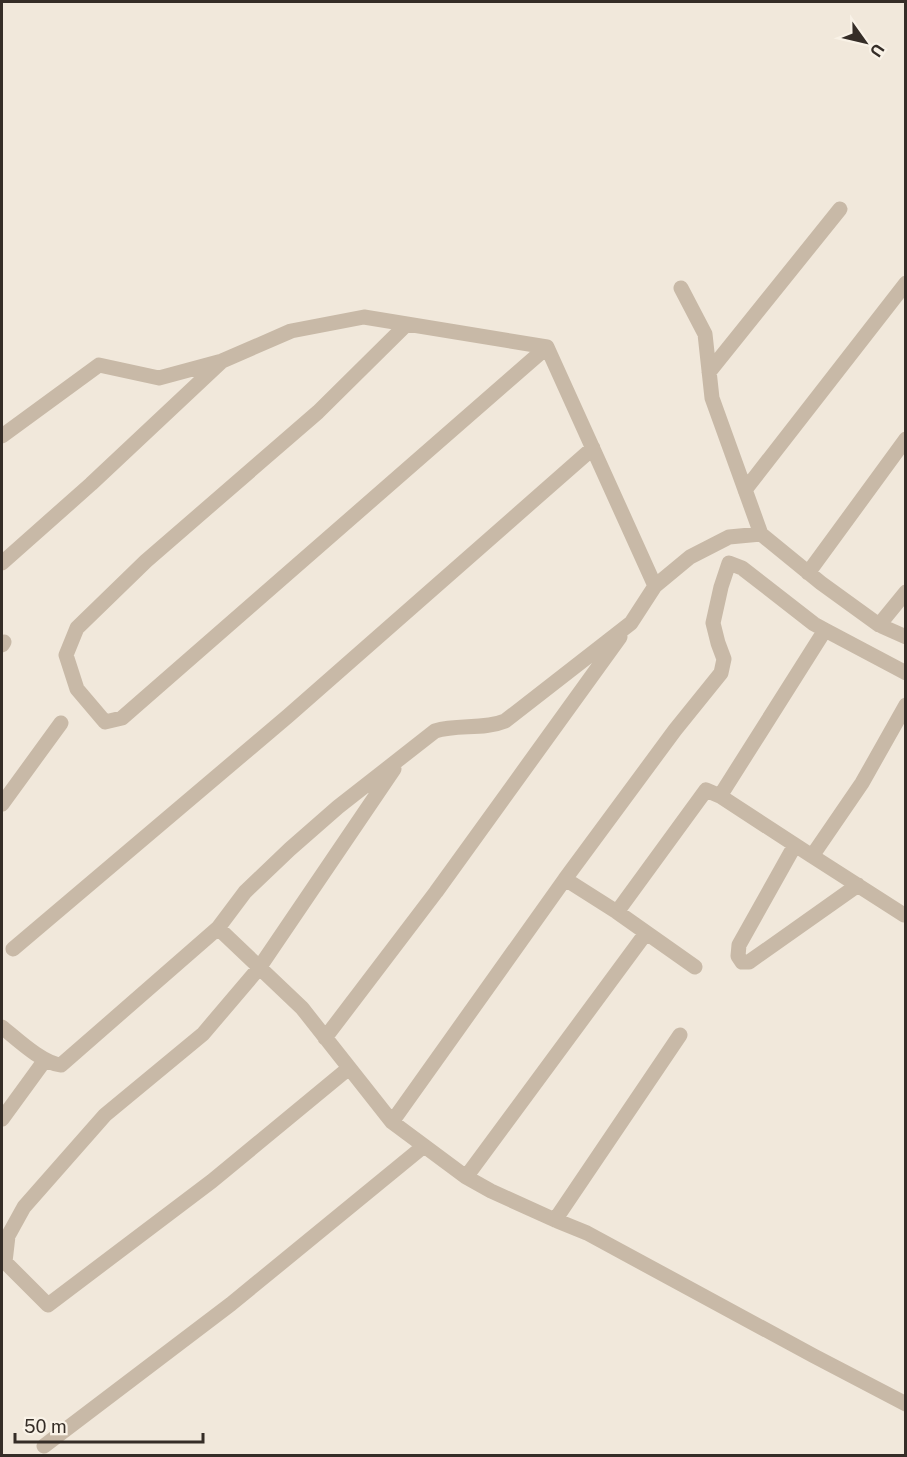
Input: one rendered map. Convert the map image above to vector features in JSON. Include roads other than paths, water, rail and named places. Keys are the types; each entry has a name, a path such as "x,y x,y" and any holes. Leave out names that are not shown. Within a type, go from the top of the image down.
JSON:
{"street":[{"path":"709,372 840,210"},
{"path":"745,490 906,283"},
{"path":"681,288 705,334 712,398 761,534 808,573 879,625 906,638"},
{"path":"2,436 99,365 159,378 222,361 291,331 364,317 547,347"},
{"path":"407,324 318,412 146,561 77,628 66,655 77,689 105,722 122,718 547,347"},
{"path":"547,347 655,586"},
{"path":"2,563 91,484 222,361"},
{"path":"808,573 906,439"},
{"path":"13,949 288,716 593,448"},
{"path":"325,1038 436,892 631,623 655,586 690,557 729,537 761,534"},
{"path":"392,1122 565,879 675,730 721,673 724,659 714,623 721,587 729,563 729,537"},
{"path":"729,563 742,568 814,624 906,673"},
{"path":"879,625 906,592"},
{"path":"2,1027 45,1060 61,1065 218,928 245,892 290,849 402,756 435,731 444,728 496,725 505,721 631,623"},
{"path":"720,796 825,630"},
{"path":"812,856 862,783 906,705"},
{"path":"2,804 61,723"},
{"path":"349,1068 212,1181 48,1305 5,1262 8,1236 24,1207 105,1115 203,1034 260,968 402,756"},
{"path":"617,912 706,790 720,796 906,915"},
{"path":"795,844 739,945 738,956 742,962 749,962 858,885"},
{"path":"565,879 617,912 695,967"},
{"path":"218,928 302,1008 392,1122 466,1177 491,1191 587,1233 906,1404"},
{"path":"466,1177 646,933"},
{"path":"555,1220 680,1035"},
{"path":"2,1119 45,1060"},
{"path":"44,1446 231,1304 424,1146"}]}
